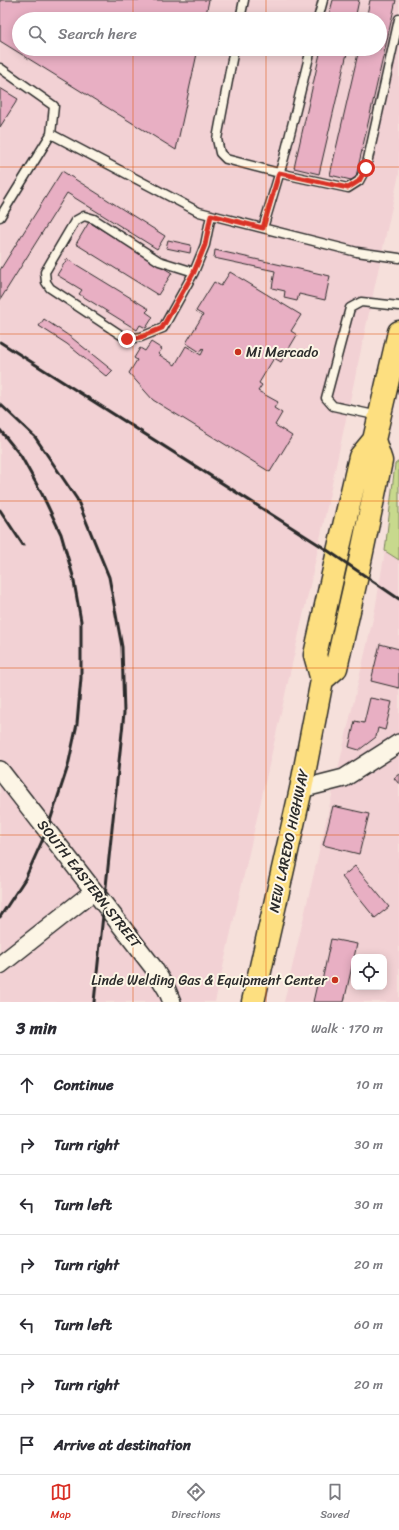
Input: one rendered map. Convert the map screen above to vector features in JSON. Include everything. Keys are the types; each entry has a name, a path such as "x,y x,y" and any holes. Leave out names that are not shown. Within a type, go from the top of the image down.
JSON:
{"main road":[{"name":"NEW LAREDO HIGHWAY","path":"254,1002 301,789 322,680 315,655 360,457 374,440 399,332"}],"street":[{"path":"301,789 344,778 399,743"},
{"name":"SOUTH EASTERN STREET","path":"0,770 153,967 167,990 172,1002"},
{"path":"0,965 94,891"}],"lane":[{"path":"241,12 244,0"},
{"path":"320,12 323,0"},
{"path":"233,56 217,139 220,153 226,159 279,173 348,188 359,181 366,168 399,19"},
{"path":"263,228 309,56"},
{"path":"0,68 54,106 51,134 0,217"},
{"path":"51,134 199,212 357,252 399,258"},
{"path":"194,272 159,261 94,219 84,216 75,221 45,272 46,282 50,288 127,339 141,337 162,328 194,272 205,245 211,215"},
{"path":"380,416 333,406 326,398 350,308 361,302 399,306"}],"shaded area":[{"path":"0,0 399,0 399,174 311,581 215,1002 0,1002"},
{"path":"385,551 399,560 399,1002 284,1002 375,610"}],"green space":[{"path":"399,461 399,560 385,551 395,464"}],"building":[{"path":"0,0 209,0 206,12 12,12 12,48 0,41"},
{"path":"333,0 359,0 356,12 330,12"},
{"path":"370,0 396,0 387,40 387,12 367,12"},
{"path":"24,56 196,56 176,150"},
{"path":"319,56 346,56 319,174 294,168"},
{"path":"357,56 383,56 355,181 330,175"},
{"path":"0,88 18,99 0,127"},
{"path":"62,171 165,236 157,249 67,193 0,300 0,270"},
{"path":"89,222 172,273 158,295 76,244"},
{"path":"168,240 191,245 190,253 166,248"},
{"path":"215,250 330,276 325,300 299,294 297,301 284,298 285,291 272,288 275,271 214,258"},
{"path":"67,259 149,309 146,312 153,317 146,328 140,325 137,330 79,294 82,290 57,275"},
{"path":"230,272 301,315 291,331 297,335 281,362 274,358 259,383 262,385 258,391 278,402 274,408 282,413 275,425 292,436 270,472 153,400 129,373 137,360 134,358 140,348 145,351 151,342 162,349 158,354 175,365 186,346 201,355 204,349 203,348 200,352 186,343 203,315 196,311 214,282 221,286"},
{"path":"44,319 72,338 113,371 107,377 67,344 39,326"},
{"path":"380,644 399,649 399,688 371,681"},
{"path":"370,698 392,702 385,730 378,728 376,737 359,750 349,747 355,721 364,723"},
{"path":"399,774 399,784 394,778"},
{"path":"333,806 369,814 359,854 323,845"},
{"path":"355,866 389,907 375,918 342,877"},
{"path":"331,939 357,944 355,954 351,954 351,971 344,1002 313,1002 318,980 322,981"}],"railway":[{"path":"0,342 321,546 399,599"},
{"path":"0,404 35,437 77,499 109,577 122,647 124,713 94,1002"},
{"path":"0,430 21,456 42,494 61,534 73,576 81,621 81,678 77,724 68,766 47,830 25,879 0,917"},
{"path":"0,510 23,545"}],"place":[{"name":"Mi Mercado","path":"238,352"},
{"name":"Linde Welding Gas & Equipment Center","path":"335,980"}],"route":[{"path":"127,339 151,334 162,328 194,272 205,245 211,215 263,228 279,173 348,188 359,181 366,168"}]}
